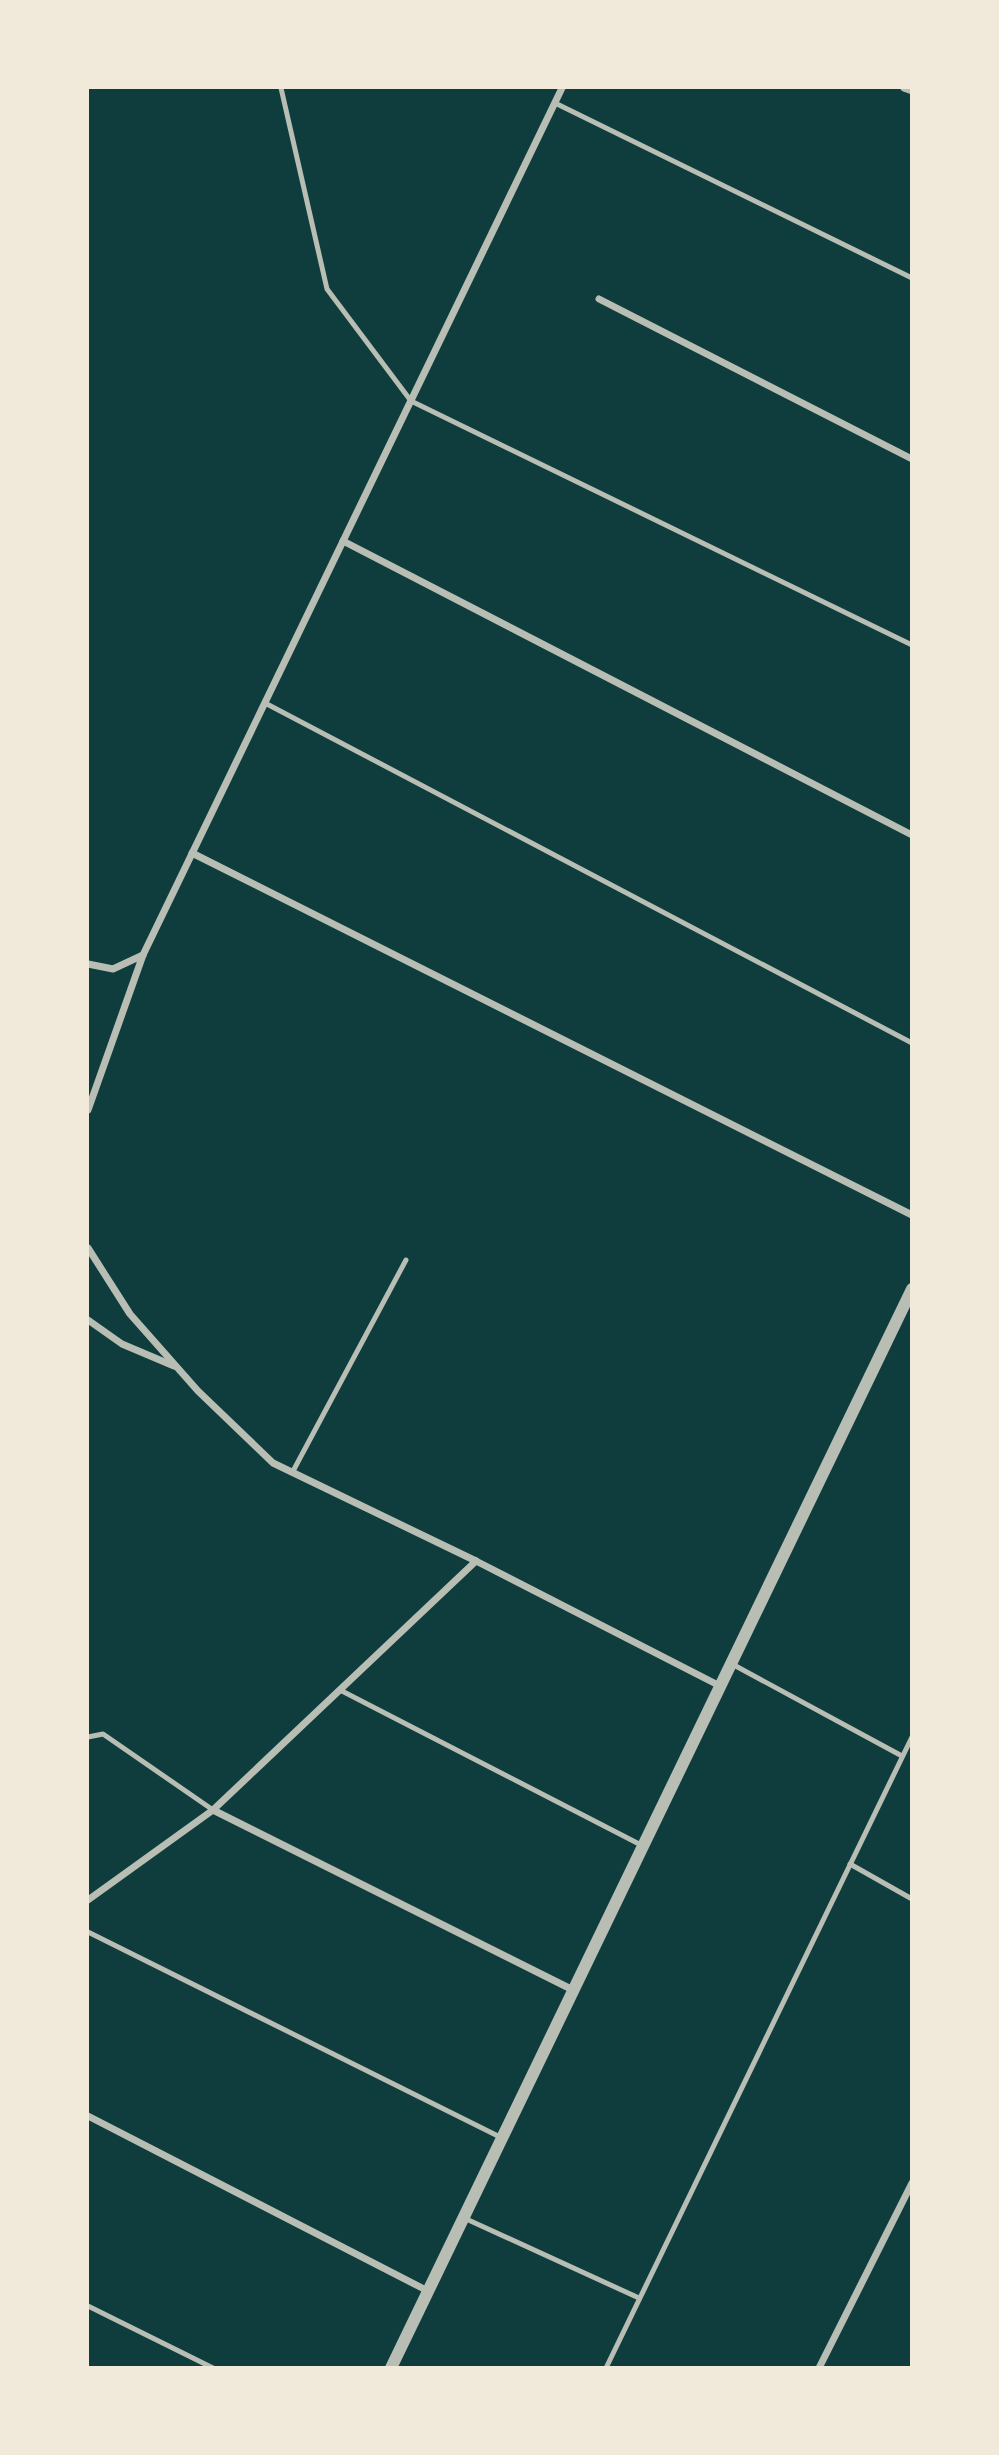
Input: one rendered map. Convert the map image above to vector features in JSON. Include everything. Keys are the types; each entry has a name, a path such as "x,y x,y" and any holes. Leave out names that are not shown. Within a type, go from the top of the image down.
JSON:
{"street":[{"path":"88,1110 143,955 562,88"},
{"path":"904,88 912,92"},
{"path":"599,299 912,459"},
{"path":"343,541 912,835"},
{"path":"192,853 912,1215"},
{"path":"88,964 113,969 143,955"},
{"path":"88,1248 130,1314 198,1391 273,1464 476,1561 720,1686"},
{"path":"391,2368 912,1289"},
{"path":"88,1320 122,1343 178,1368"},
{"path":"88,1900 213,1810 476,1561"},
{"path":"213,1810 573,1990"},
{"path":"88,2116 428,2291"},
{"path":"819,2368 912,2183"}],"lane":[{"path":"281,88 327,289 411,401 912,645"},
{"path":"555,103 912,278"},
{"path":"265,703 912,1043"},
{"path":"292,1473 407,1260"},
{"path":"731,1663 902,1756"},
{"path":"341,1690 643,1846"},
{"path":"88,1737 103,1734 213,1810"},
{"path":"607,2367 912,1737"},
{"path":"850,1864 912,1899"},
{"path":"88,1932 502,2137"},
{"path":"463,2218 639,2298"},
{"path":"88,2306 213,2368"}]}
